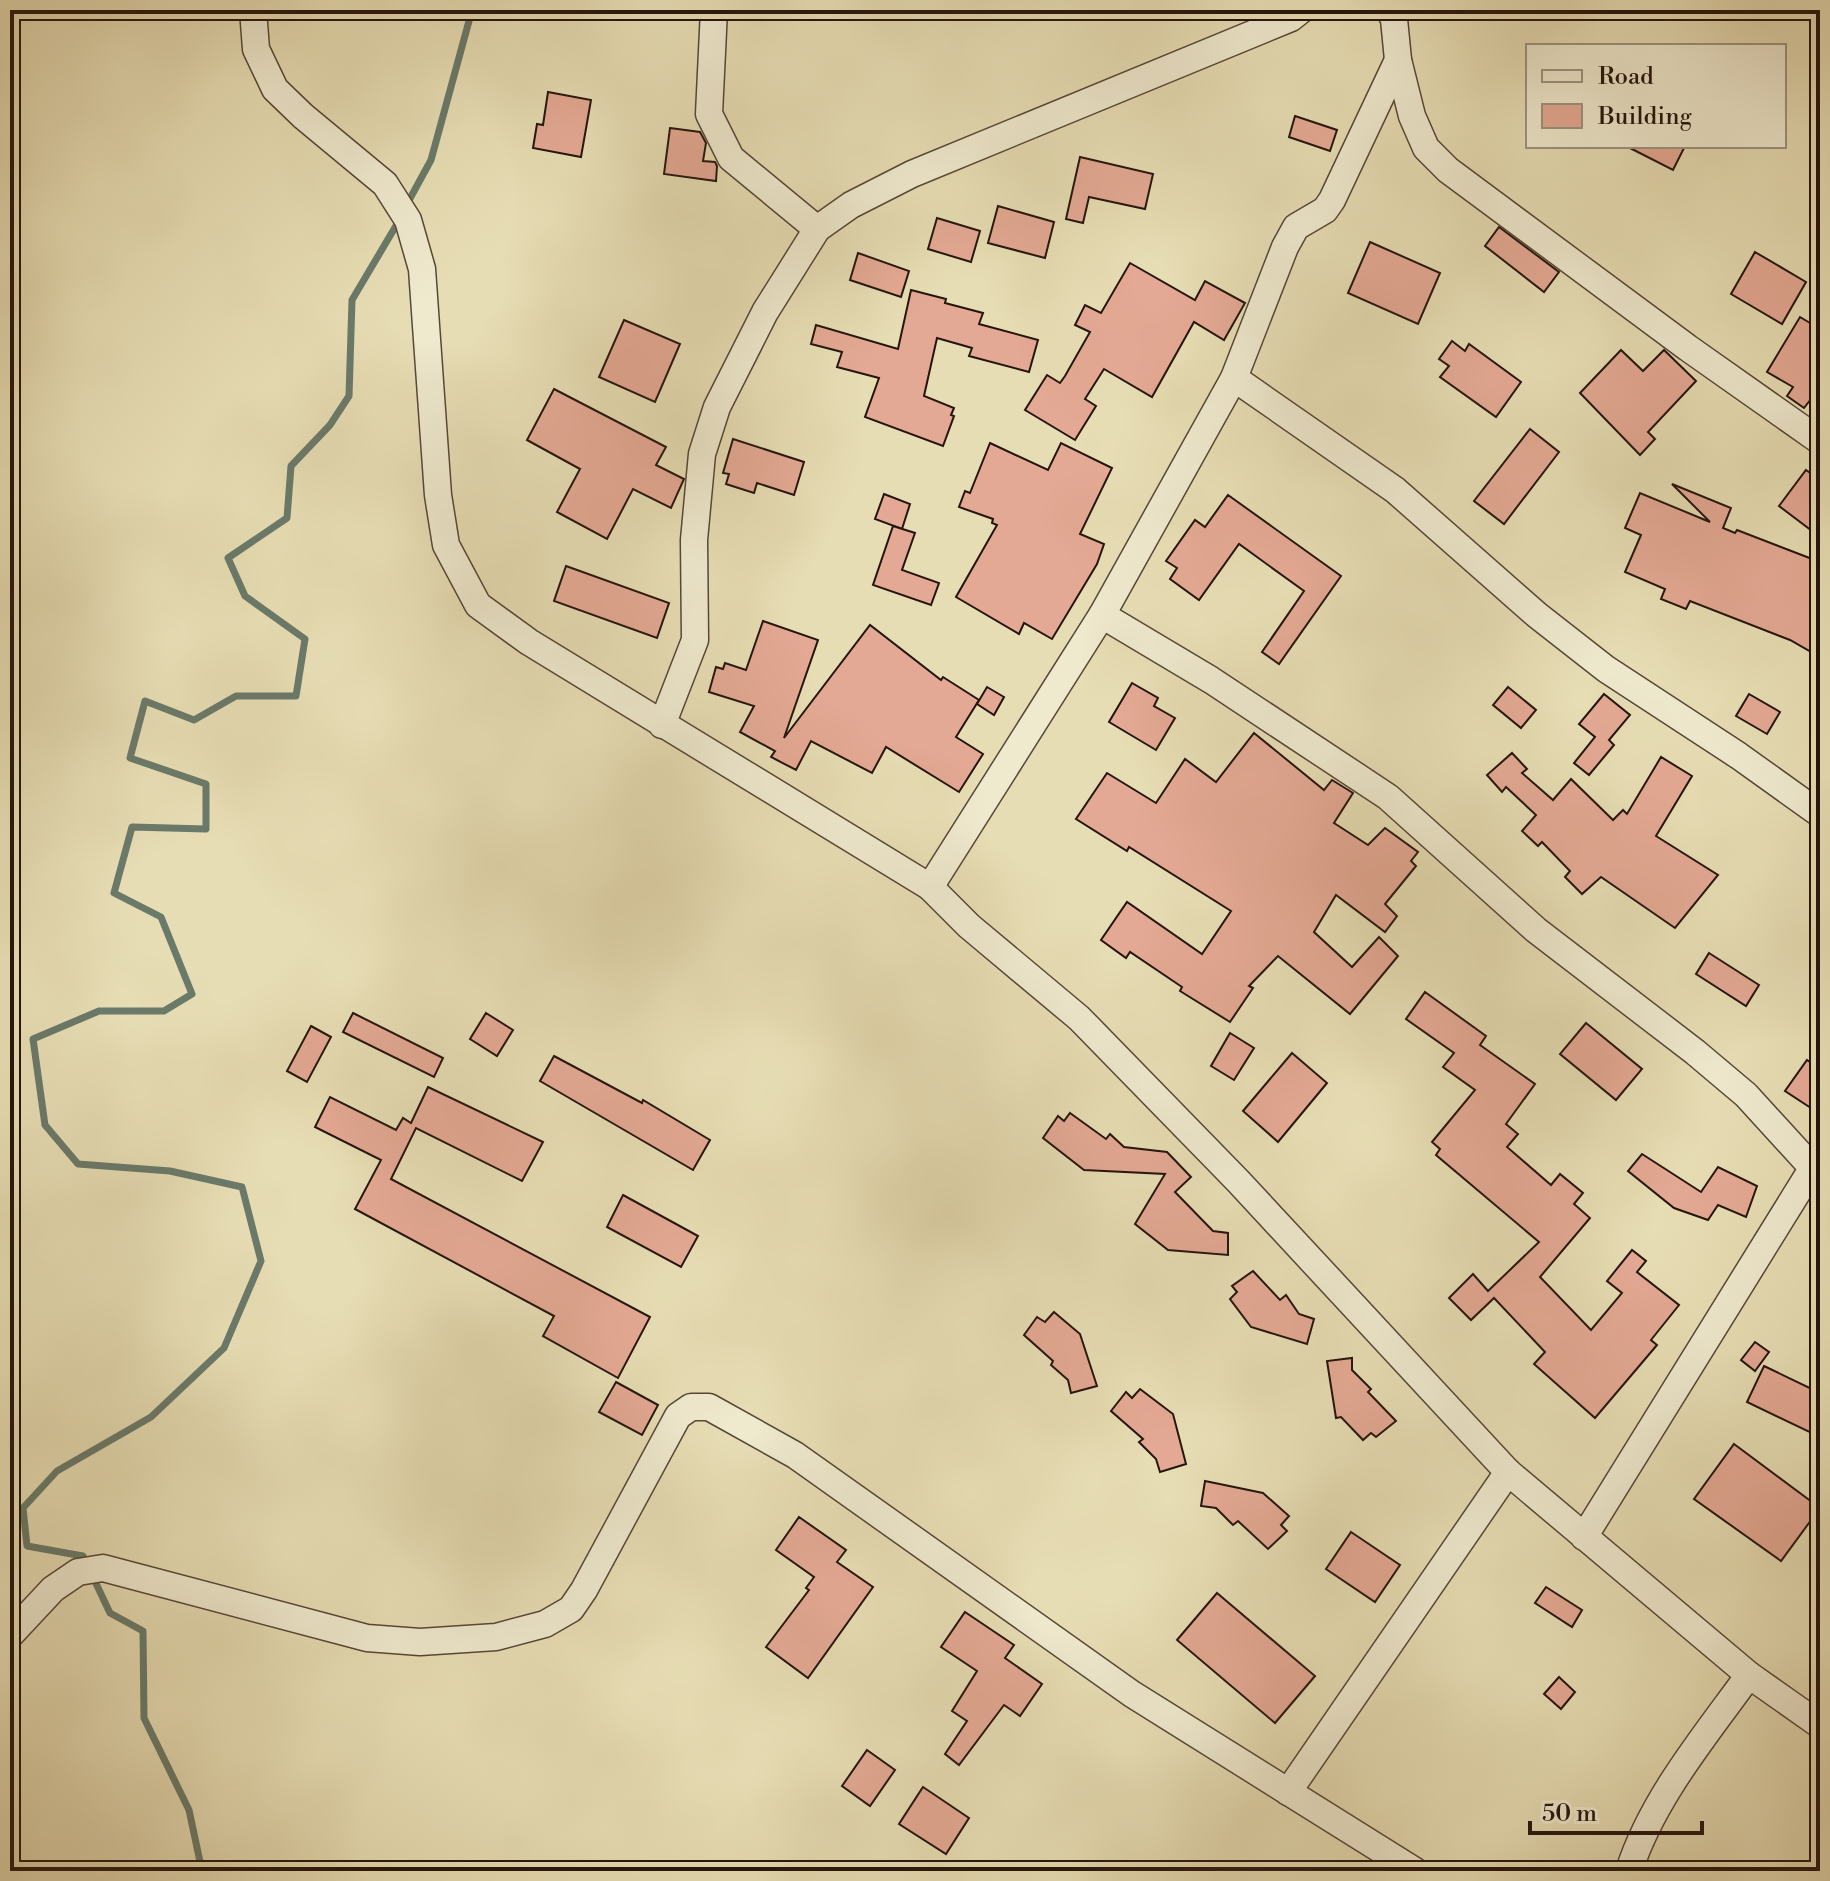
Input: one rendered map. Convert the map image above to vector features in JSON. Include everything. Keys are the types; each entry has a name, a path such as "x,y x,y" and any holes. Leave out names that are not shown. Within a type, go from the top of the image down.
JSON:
{"street":[{"path":"253,10 256,49 275,89 385,184 408,220 422,269 438,495 446,545 478,605 529,642 662,725 930,887 969,926 1079,1018 1238,1181 1508,1472 1749,1675 1820,1725"},
{"path":"714,10 709,114 731,158 817,229"},
{"path":"662,725 695,640 694,540 702,454 717,407 765,312 817,229 851,205 912,174 1291,18 1301,10"},
{"path":"1389,10 1394,19 1398,60 1426,148 1448,170 1688,348 1820,441"},
{"path":"930,887 1102,615 1234,378 1285,247 1296,227 1325,210 1332,200 1398,60"},
{"path":"1234,378 1395,490 1537,615 1606,669 1739,756 1820,814"},
{"path":"1102,615 1211,680 1388,797 1536,930 1746,1095 1817,1167 1584,1537"},
{"path":"10,1635 53,1589 78,1572 103,1568 367,1638 420,1642 496,1637 545,1624 571,1609 584,1590 678,1416 691,1407 709,1407 795,1455 1132,1694 1415,1871"},
{"path":"1288,1792 1508,1472"},
{"path":"1629,1871 1639,1838 1689,1758 1749,1675"}],"building":[{"path":"548,92 591,100 581,157 533,148 537,124 543,125"},
{"path":"1295,116 1337,130 1330,151 1289,137"},
{"path":"670,128 700,132 706,143 703,161 715,162 716,181 664,174"},
{"path":"1630,148 1684,148 1673,170"},
{"path":"1080,157 1153,174 1145,209 1089,197 1083,223 1066,219"},
{"path":"998,206 1054,222 1045,258 988,243"},
{"path":"937,218 980,231 971,262 928,249"},
{"path":"1499,227 1559,272 1544,292 1485,246"},
{"path":"1370,242 1440,273 1418,324 1348,293"},
{"path":"1755,252 1806,282 1782,324 1731,294"},
{"path":"858,253 909,271 901,297 850,280"},
{"path":"1130,263 1195,300 1205,281 1245,303 1224,340 1194,322 1152,397 1104,369 1085,399 1096,406 1075,440 1025,410 1047,375 1060,383 1065,376 1090,332 1075,325 1085,305 1101,313"},
{"path":"911,290 983,313 979,324 1038,340 1029,372 969,356 972,348 937,338 924,396 954,408 943,446 865,417 879,378 837,367 842,352 811,344 816,325 898,349"},
{"path":"1800,317 1820,329 1820,405 1811,399 1804,408 1787,396 1793,387 1767,372"},
{"path":"624,320 680,344 655,402 599,377"},
{"path":"1452,341 1465,351 1469,344 1521,382 1496,417 1440,377 1449,366 1439,359"},
{"path":"1621,350 1643,371 1664,350 1696,381 1648,432 1655,439 1640,455 1580,393"},
{"path":"554,389 666,447 656,465 684,479 671,508 633,489 607,539 557,512 580,469 527,440"},
{"path":"1530,429 1559,452 1504,524 1474,501"},
{"path":"733,439 804,462 794,495 757,483 754,493 726,484 729,474 723,473"},
{"path":"990,443 1048,470 1061,443 1112,468 1080,534 1104,544 1097,564 1052,639 1024,623 1019,634 956,597 997,525 992,523 993,519 959,507 965,491 970,493"},
{"path":"1806,470 1820,480 1820,537 1779,506"},
{"path":"1672,484 1731,508 1723,528 1735,533 1737,530 1820,562 1820,657 1790,640 1690,601 1686,609 1661,599 1665,589 1625,572 1641,535 1625,528 1640,493 1710,522"},
{"path":"884,494 910,504 902,529 875,519"},
{"path":"1228,495 1341,576 1279,664 1262,652 1304,591 1239,544 1199,600 1170,579 1177,568 1166,561 1195,520 1205,527"},
{"path":"893,526 915,533 902,570 939,583 931,605 873,585"},
{"path":"566,566 669,603 657,638 554,601"},
{"path":"763,621 818,640 784,738 870,625 941,680 943,677 979,700 956,737 983,754 959,792 886,747 872,773 811,741 796,770 771,757 775,751 740,732 754,706 709,692 716,667 723,669 725,663 746,670"},
{"path":"1132,683 1158,698 1154,706 1175,718 1156,750 1109,722"},
{"path":"987,687 1004,697 994,715 977,704"},
{"path":"1508,687 1536,710 1521,728 1493,705"},
{"path":"1604,694 1630,715 1609,740 1614,745 1589,775 1574,763 1595,737 1579,724"},
{"path":"1749,694 1780,712 1767,734 1736,716"},
{"path":"1254,733 1324,790 1332,780 1353,793 1334,823 1368,845 1385,828 1418,852 1411,861 1416,866 1385,904 1397,916 1385,932 1336,895 1314,932 1352,967 1379,937 1398,956 1350,1014 1278,956 1249,986 1253,988 1230,1022 1180,991 1182,987 1130,952 1126,958 1101,940 1127,902 1202,954 1231,911 1129,847 1127,851 1076,819 1107,773 1156,803 1185,759 1216,782"},
{"path":"1512,753 1527,769 1522,773 1553,800 1571,779 1613,820 1623,810 1627,814 1661,757 1692,776 1656,836 1718,875 1675,928 1601,877 1582,894 1565,877 1570,871 1542,842 1538,846 1522,831 1536,815 1506,787 1502,792 1487,775"},
{"path":"1709,953 1759,985 1746,1006 1696,974"},
{"path":"1425,992 1486,1036 1480,1045 1535,1084 1506,1124 1518,1134 1507,1147 1551,1185 1560,1174 1583,1193 1574,1204 1590,1218 1540,1277 1591,1330 1622,1293 1607,1281 1632,1250 1646,1261 1637,1272 1679,1305 1651,1340 1657,1345 1595,1418 1534,1364 1545,1352 1494,1298 1471,1320 1449,1298 1473,1274 1488,1291 1539,1242 1436,1155 1440,1149 1432,1142 1475,1090 1443,1067 1454,1053 1406,1019"},
{"path":"353,1013 443,1058 434,1077 343,1032"},
{"path":"486,1013 513,1030 497,1056 470,1039"},
{"path":"1586,1023 1642,1069 1616,1100 1560,1054"},
{"path":"311,1026 331,1037 307,1082 287,1071"},
{"path":"1230,1033 1254,1048 1234,1080 1211,1066"},
{"path":"1292,1053 1327,1083 1278,1142 1243,1111"},
{"path":"554,1056 642,1103 643,1100 710,1140 693,1170 540,1081"},
{"path":"1807,1060 1820,1069 1820,1114 1785,1091"},
{"path":"428,1087 543,1142 522,1181 416,1128 391,1179 650,1317 618,1378 543,1336 554,1316 355,1209 381,1160 315,1127 330,1097 396,1130 403,1118 411,1123"},
{"path":"1070,1113 1106,1139 1110,1134 1124,1147 1167,1152 1191,1177 1175,1192 1213,1231 1228,1233 1228,1255 1168,1250 1135,1224 1165,1174 1084,1170 1043,1138 1058,1116 1064,1121"},
{"path":"1642,1154 1701,1192 1718,1167 1757,1186 1746,1217 1718,1205 1708,1220 1674,1208 1628,1171"},
{"path":"623,1195 698,1236 681,1267 607,1227"},
{"path":"1253,1271 1280,1300 1286,1295 1299,1314 1314,1319 1307,1344 1251,1327 1230,1299 1237,1292 1232,1286"},
{"path":"1054,1312 1080,1334 1097,1386 1071,1393 1068,1380 1051,1365 1053,1361 1024,1335 1037,1317 1045,1322"},
{"path":"1755,1342 1769,1352 1755,1371 1741,1360"},
{"path":"1352,1358 1352,1370 1396,1421 1376,1437 1371,1433 1363,1440 1341,1417 1336,1418 1327,1361"},
{"path":"1764,1366 1820,1393 1820,1437 1747,1402"},
{"path":"616,1382 658,1405 642,1435 599,1412"},
{"path":"1140,1389 1173,1414 1186,1464 1160,1472 1156,1459 1139,1442 1143,1439 1111,1411 1126,1392 1132,1398"},
{"path":"1734,1444 1820,1508 1781,1561 1694,1499"},
{"path":"1205,1481 1263,1493 1289,1516 1281,1525 1287,1531 1268,1549 1238,1521 1233,1525 1216,1508 1201,1506"},
{"path":"799,1517 846,1550 837,1562 873,1587 808,1678 766,1647 809,1590 806,1588 814,1577 776,1550"},
{"path":"1351,1532 1400,1565 1375,1602 1326,1569"},
{"path":"1546,1587 1582,1610 1572,1627 1535,1603"},
{"path":"1217,1593 1315,1676 1275,1723 1177,1640"},
{"path":"965,1612 1014,1645 1005,1658 1042,1684 1020,1716 1004,1705 959,1765 945,1754 967,1721 952,1711 977,1671 941,1647"},
{"path":"1559,1677 1575,1692 1561,1709 1544,1694"},
{"path":"867,1750 895,1770 870,1806 842,1786"},
{"path":"923,1787 969,1818 946,1854 899,1824"}],"waterway":[{"path":"407,204 431,160 472,10"},
{"path":"86,1563 83,1556 27,1546 23,1508 57,1471 151,1417 224,1348 261,1261 242,1187 170,1171 78,1164 45,1125 33,1039 99,1011 164,1011 192,994 161,917 114,893 132,827 206,829 206,784 130,758 145,701 194,720 236,696 296,696 305,639 245,596 228,558 287,518 291,466 330,425 349,396 352,300 400,219"},
{"path":"92,1575 110,1613 143,1631 144,1718 189,1810 202,1871"}]}
